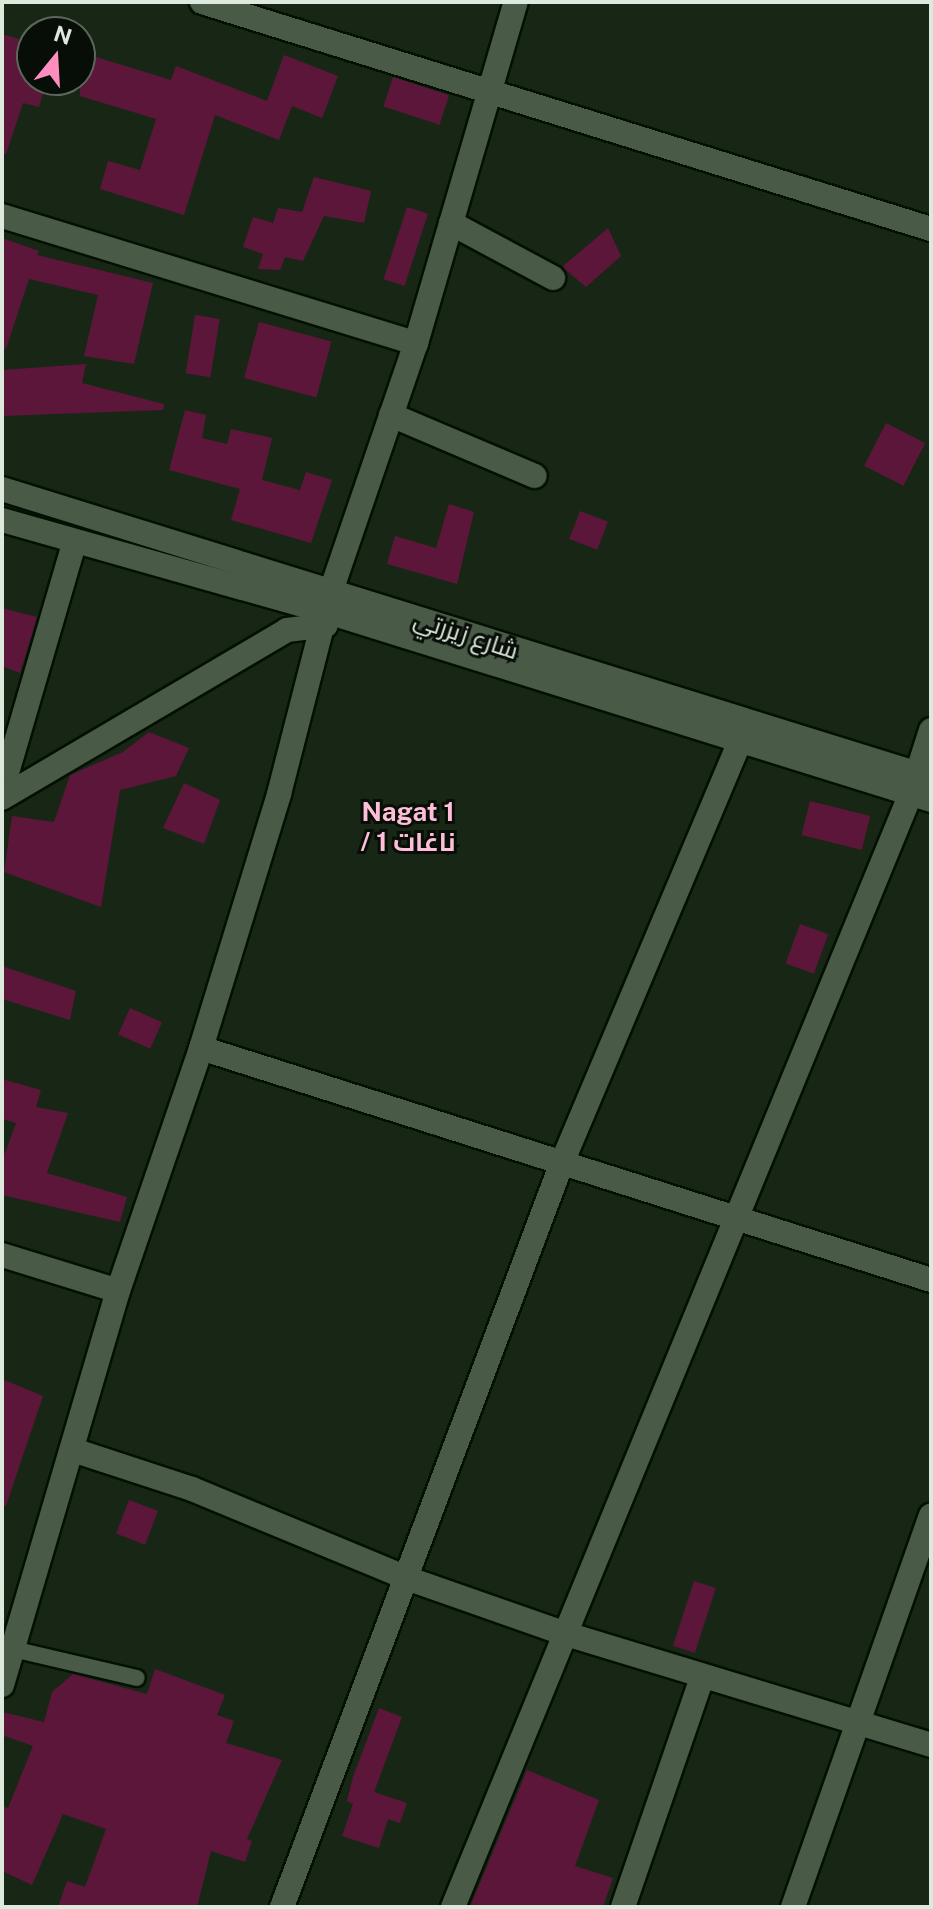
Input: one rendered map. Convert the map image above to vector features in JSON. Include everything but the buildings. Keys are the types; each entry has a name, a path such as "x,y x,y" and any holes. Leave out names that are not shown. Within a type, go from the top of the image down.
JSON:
{"street":[{"path":"202,2 931,229"},
{"path":"2,1685 118,1291 201,1048 328,609 416,343 516,2"},
{"path":"2,216 416,343"},
{"path":"451,223 553,278"},
{"path":"391,415 535,476"},
{"name":"شارع زيزرتي","path":"2,489 328,609 740,742 923,787"},
{"name":"شارع زيزرتي","path":"2,520 74,543 328,609 923,787"},
{"path":"2,790 74,543"},
{"path":"2,798 328,609"},
{"path":"453,1907 563,1633 923,787 931,730"},
{"path":"282,1907 409,1579 561,1165 740,742"},
{"path":"201,1048 561,1165 931,1280"},
{"path":"2,1255 118,1291"},
{"path":"73,1450 192,1489 409,1579 563,1633 931,1745"},
{"path":"793,1907 855,1722 931,1516"},
{"path":"623,1907 702,1677"}],"lane":[{"path":"13,1649 137,1678"}],"district":[{"name":"Nagat 1 / ناغات 1","path":"408,827"}]}
